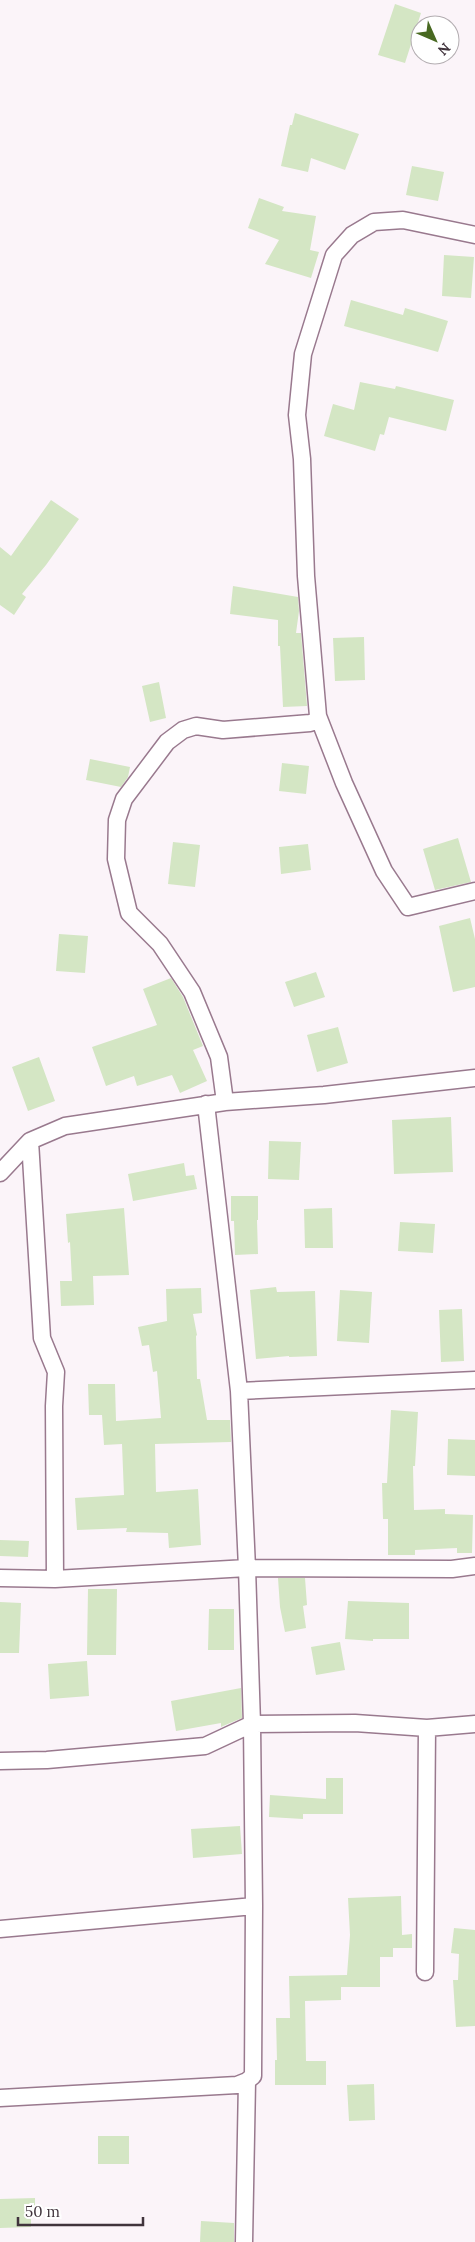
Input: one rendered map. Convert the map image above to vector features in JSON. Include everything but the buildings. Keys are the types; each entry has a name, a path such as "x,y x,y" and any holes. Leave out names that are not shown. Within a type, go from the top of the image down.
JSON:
{"street":[{"path":"475,235 403,220 374,222 352,236 334,256 303,354 297,414 302,459 307,585 318,716 344,783 384,871 408,907 475,891"},
{"path":"225,1102 219,1057 192,992 160,944 129,913 116,859 117,820 124,799 167,742 183,730 196,726 223,730 310,723 316,721 318,716"},
{"path":"0,1173 30,1141 65,1126 206,1104 324,1095 475,1078"},
{"path":"0,2098 237,2084 247,2081 252,2076 254,1906 252,1724 239,1391 206,1104"},
{"path":"30,1141 42,1338 56,1372 54,1406 55,1579"},
{"path":"239,1391 475,1380"},
{"path":"0,1578 55,1579 247,1568 452,1569 475,1566"},
{"path":"0,1761 46,1760 205,1746 252,1724 355,1723 427,1728 475,1724"},
{"path":"425,1972 427,1728"},
{"path":"0,1929 254,1906"},
{"path":"244,2242 247,2081"}]}
